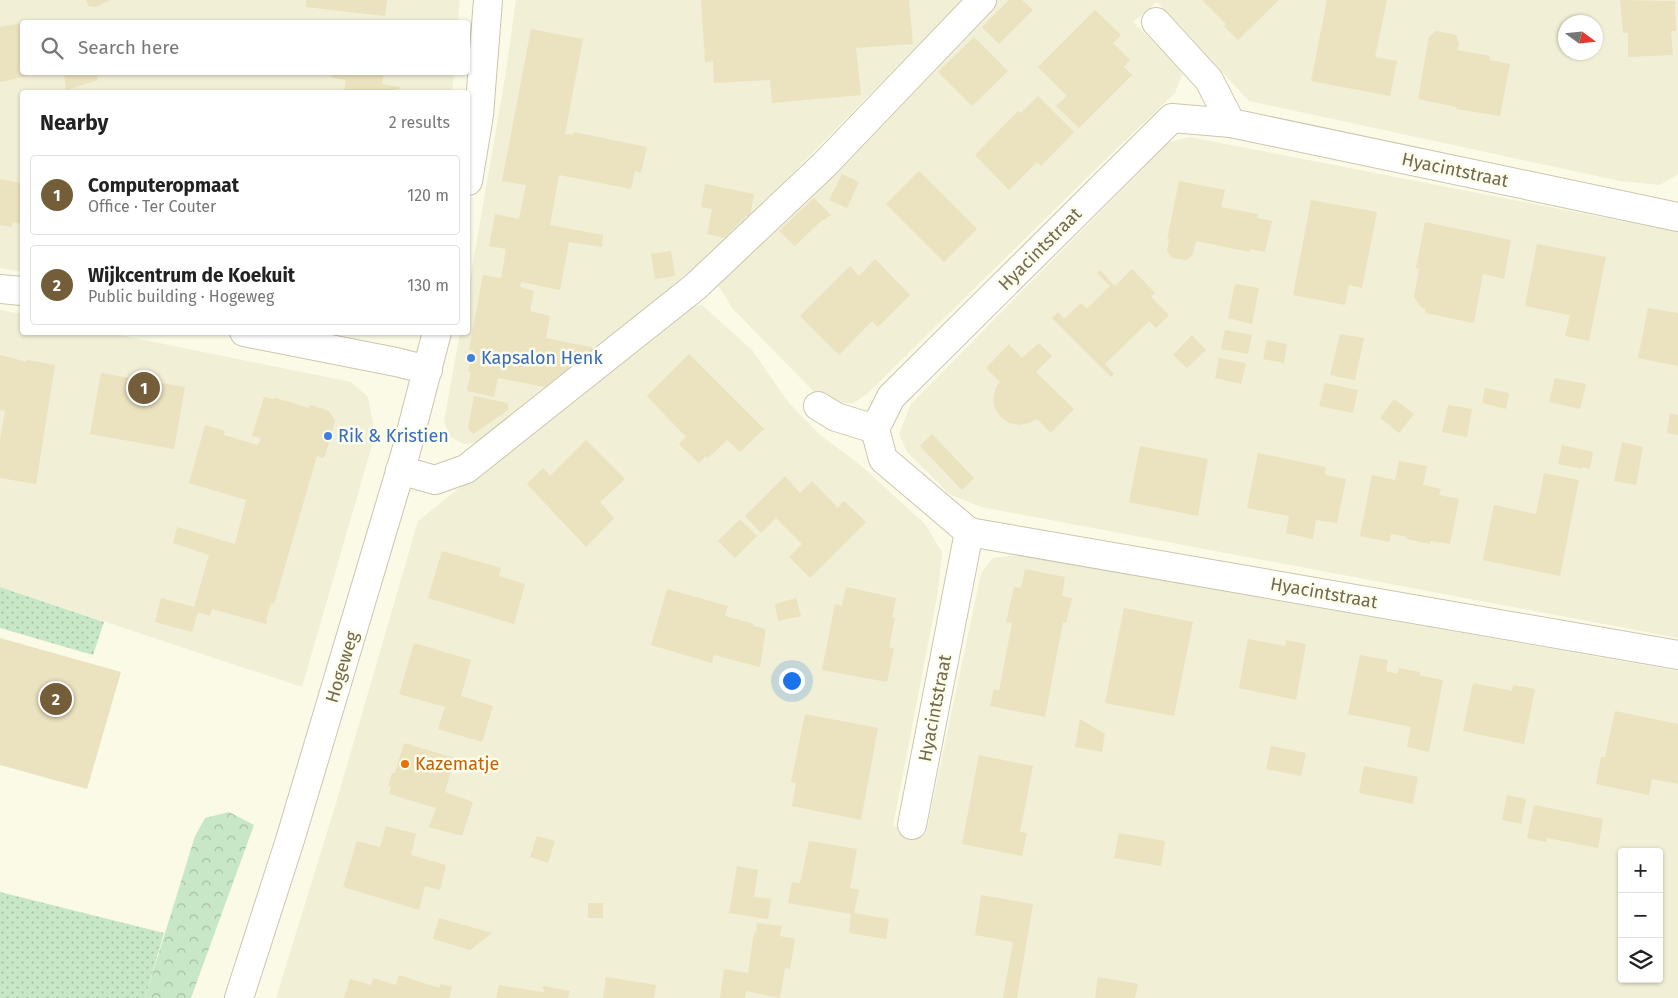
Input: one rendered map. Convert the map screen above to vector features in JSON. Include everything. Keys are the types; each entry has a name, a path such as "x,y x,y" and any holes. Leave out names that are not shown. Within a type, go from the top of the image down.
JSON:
{"street":[{"path":"470,169 479,115 488,0"},
{"path":"400,470 434,480 466,469 695,287 824,165 982,0"},
{"path":"1156,22 1209,80 1231,124"},
{"name":"Hyacintstraat","path":"875,429 890,397 1172,118 1231,124 1678,217"},
{"path":"0,289 20,291"},
{"path":"259,335 428,370"},
{"name":"Hogeweg","path":"239,998 290,840 400,470 436,335"},
{"path":"818,406 836,417 875,429 883,459 969,532"},
{"name":"Hyacintstraat","path":"912,825 969,532 1678,655"}],"shaded area":[{"path":"0,0 460,0 458,20 20,20 20,75 454,75 452,90 20,90 20,272 0,268"},
{"path":"516,0 962,0 734,233 514,423 482,442 463,444 449,436 444,421 460,335 470,335 470,279 505,78"},
{"path":"996,0 1678,0 1678,174 1660,185 1620,181 1249,101 1157,2 1133,22 1179,66 1182,75 1175,93 867,394 853,403 837,403 821,399 733,309 718,285 719,273"},
{"path":"1190,137 1678,232 1678,638 981,507 949,494 907,452 899,434 911,404 1169,142"},
{"path":"702,305 752,350 788,402 820,435 858,463 925,524 942,552 938,592 893,826 926,833 981,573 993,558 1019,555 1678,671 1678,998 276,998 336,803 418,521 685,307"},
{"path":"0,310 20,314 20,335 120,335 351,382 368,397 375,435 302,687 0,587"}],"green space":[{"path":"0,587 104,622 93,655 0,628"},
{"path":"229,812 254,825 191,998 145,998 195,836 205,818"},
{"path":"0,892 164,933 145,998 0,998"}],"building":[{"path":"86,0 110,0 96,7 89,6"},
{"path":"306,0 387,0 385,16 306,7"},
{"path":"701,0 909,0 913,44 856,48 861,95 772,103 770,80 714,83 713,61 705,62"},
{"path":"1009,0 1022,0 1033,10 999,44 982,27"},
{"path":"1202,0 1279,0 1238,40 1224,26 1226,24"},
{"path":"1327,0 1387,0 1375,57 1397,61 1390,96 1311,81"},
{"path":"1620,0 1675,1 1676,31 1671,31 1673,55 1628,57 1628,33 1623,33"},
{"path":"1095,10 1121,35 1113,43 1130,60 1124,67 1132,75 1079,128 1056,106 1067,96 1038,67"},
{"path":"20,23 20,75 31,75 0,82 0,27"},
{"path":"531,29 583,39 565,134 573,135 573,132 647,147 641,173 635,171 631,189 559,175 550,225 603,235 602,247 569,242 560,290 521,282 520,287 534,291 530,311 550,316 546,338 595,348 545,387 498,378 494,397 467,391 471,372 468,371 473,350 469,350 483,275 501,278 506,249 489,246 495,214 519,219 526,185 502,181"},
{"path":"1436,31 1456,35 1459,43 1457,50 1490,56 1490,60 1510,64 1500,116 1456,109 1457,107 1418,99 1429,37"},
{"path":"974,37 1008,71 972,106 938,72"},
{"path":"64,75 97,75 98,80 66,90"},
{"path":"331,75 384,75 382,84 400,87 400,89 344,90 346,80 331,77"},
{"path":"1038,96 1074,132 1041,166 1037,162 1009,190 975,155 1018,111 1021,113"},
{"path":"919,171 977,229 944,262 886,204"},
{"path":"842,174 859,182 847,208 829,200"},
{"path":"0,179 20,183 20,224 13,222 12,227 0,225"},
{"path":"1179,181 1225,190 1221,207 1258,214 1257,218 1272,221 1265,252 1250,249 1250,252 1196,241 1192,256 1186,260 1172,258 1167,251 1169,239 1167,239"},
{"path":"705,184 754,194 750,216 746,216 724,238 707,234 712,209 701,207"},
{"path":"814,198 831,215 820,222 795,246 779,231"},
{"path":"1311,200 1377,212 1362,288 1349,285 1345,305 1293,295"},
{"path":"1425,222 1511,240 1504,279 1483,274 1474,323 1425,313 1426,309 1422,308 1414,297 1419,269 1416,268"},
{"path":"1537,244 1606,257 1589,341 1565,336 1570,315 1525,306"},
{"path":"671,251 675,276 655,279 651,254"},
{"path":"875,259 910,295 878,327 872,321 839,355 800,316 850,266 859,276"},
{"path":"1132,269 1155,293 1151,297 1169,315 1156,328 1149,321 1105,364 1114,374 1111,377 1052,318 1058,312 1064,319 1081,303 1087,309 1110,286 1097,273 1100,270 1115,286"},
{"path":"1235,284 1259,288 1252,324 1228,318"},
{"path":"1648,308 1678,313 1678,366 1638,358"},
{"path":"1225,330 1252,335 1248,354 1221,349"},
{"path":"1340,334 1364,338 1355,380 1330,375"},
{"path":"1192,335 1206,350 1187,368 1173,355"},
{"path":"1267,340 1287,344 1284,363 1263,359"},
{"path":"1039,343 1052,356 1036,372 1074,409 1051,433 1037,419 1019,425 1009,423 1001,417 995,409 993,400 996,387 1000,382 986,368 1009,344 1022,358"},
{"path":"689,354 764,429 740,452 727,440 708,458 706,456 699,463 679,444 686,437 647,396"},
{"path":"0,355 27,362 27,360 55,365 36,484 0,478 0,440 5,411 0,410"},
{"path":"1219,358 1246,363 1241,384 1215,378"},
{"path":"101,373 185,387 174,449 90,434"},
{"path":"1555,378 1586,384 1580,409 1549,402"},
{"path":"1325,383 1358,390 1353,413 1319,406"},
{"path":"1485,388 1509,393 1506,409 1482,403"},
{"path":"474,396 508,403 508,410 473,434 468,428"},
{"path":"264,397 276,398 308,408 311,405 329,411 335,421 325,456 323,458 317,456 274,604 271,603 266,621 268,621 266,624 212,609 210,616 198,612 192,632 155,622 161,598 194,607 209,555 173,543 177,527 235,544 246,500 189,483 205,425 225,431 224,435 258,445 261,438 252,436"},
{"path":"1394,399 1414,414 1399,433 1380,418"},
{"path":"1448,405 1472,409 1467,437 1442,432"},
{"path":"1670,413 1678,415 1678,435 1667,433"},
{"path":"932,434 974,478 962,490 920,446"},
{"path":"586,440 625,479 600,502 614,518 586,547 527,484 543,468 550,476"},
{"path":"1622,442 1643,447 1636,485 1614,481"},
{"path":"1562,445 1593,452 1590,469 1558,464"},
{"path":"1140,446 1208,459 1198,516 1129,502"},
{"path":"1258,453 1326,467 1325,475 1346,479 1337,523 1316,520 1313,539 1286,533 1289,516 1247,508"},
{"path":"1399,461 1427,466 1423,485 1441,489 1439,495 1459,499 1450,544 1431,541 1430,544 1391,534 1389,542 1360,536 1372,475 1395,480"},
{"path":"1544,473 1579,480 1560,576 1483,560 1494,505 1536,514"},
{"path":"785,476 800,493 812,481 838,508 844,501 866,522 810,578 789,557 802,544 776,518 761,533 745,516"},
{"path":"740,519 757,536 735,558 718,541"},
{"path":"442,551 501,568 499,576 525,584 514,624 428,598"},
{"path":"1025,569 1065,577 1062,596 1072,598 1066,623 1063,622 1045,717 990,706 994,689 999,691 1012,623 1006,622 1014,587 1021,588"},
{"path":"846,587 896,598 892,617 895,618 889,647 894,649 887,682 822,670 835,604 842,606"},
{"path":"667,589 728,606 725,616 766,629 760,667 714,655 712,663 651,645"},
{"path":"796,598 801,616 778,621 775,604"},
{"path":"1124,608 1193,622 1174,716 1105,703"},
{"path":"0,638 121,672 87,789 0,765"},
{"path":"1248,639 1285,646 1286,640 1306,644 1296,700 1239,688"},
{"path":"414,643 471,660 461,696 493,706 482,742 438,729 445,707 399,694"},
{"path":"1360,655 1388,660 1386,671 1397,674 1399,668 1420,672 1419,675 1443,680 1429,752 1407,747 1411,727 1348,714"},
{"path":"1473,683 1512,691 1513,685 1535,689 1524,744 1463,731"},
{"path":"1615,711 1678,724 1678,784 1652,779 1649,795 1596,784 1601,757 1605,757"},
{"path":"805,714 878,728 861,820 792,806 796,783 791,782"},
{"path":"1080,719 1105,734 1102,752 1075,747"},
{"path":"404,743 455,758 445,792 473,802 462,836 429,827 436,808 389,794 391,786 388,786 392,773 395,773"},
{"path":"1271,746 1306,753 1301,776 1266,769"},
{"path":"979,755 1033,766 1020,832 1027,833 1022,856 962,844"},
{"path":"1364,766 1418,777 1413,804 1359,793"},
{"path":"1507,795 1526,799 1521,824 1502,820"},
{"path":"1534,805 1603,819 1598,848 1547,838 1546,842 1527,838"},
{"path":"386,826 416,834 411,855 446,865 440,890 425,886 419,910 343,887 357,841 380,847"},
{"path":"1119,833 1165,841 1161,866 1114,858"},
{"path":"537,836 555,841 548,863 530,857"},
{"path":"809,841 857,849 850,888 859,890 854,913 889,919 886,939 849,933 851,914 788,903 792,882 800,883"},
{"path":"737,866 758,870 754,897 771,899 768,919 729,913"},
{"path":"981,895 1033,904 1017,998 1003,998 1013,942 975,935"},
{"path":"588,903 603,903 603,918 588,918"},
{"path":"439,918 492,933 470,950 433,939"},
{"path":"757,923 782,926 780,936 795,939 790,969 785,968 780,998 746,991 745,998 720,998 724,969 748,973"},
{"path":"399,975 439,988 441,984 452,987 449,998 344,998 350,979 371,985 373,978 396,985"},
{"path":"606,977 656,985 654,998 603,998"},
{"path":"1098,977 1138,984 1135,998 1095,998"},
{"path":"499,985 542,992 544,992 543,986 570,991 568,998 496,998"}],"place":[{"name":"Kapsalon Henk","path":"471,358"},
{"name":"Computeropmaat","path":"144,388"},
{"name":"Rik & Kristien","path":"328,436"},
{"name":"Wijkcentrum de Koekuit","path":"56,699"},
{"name":"Kazematje","path":"405,764"}]}
